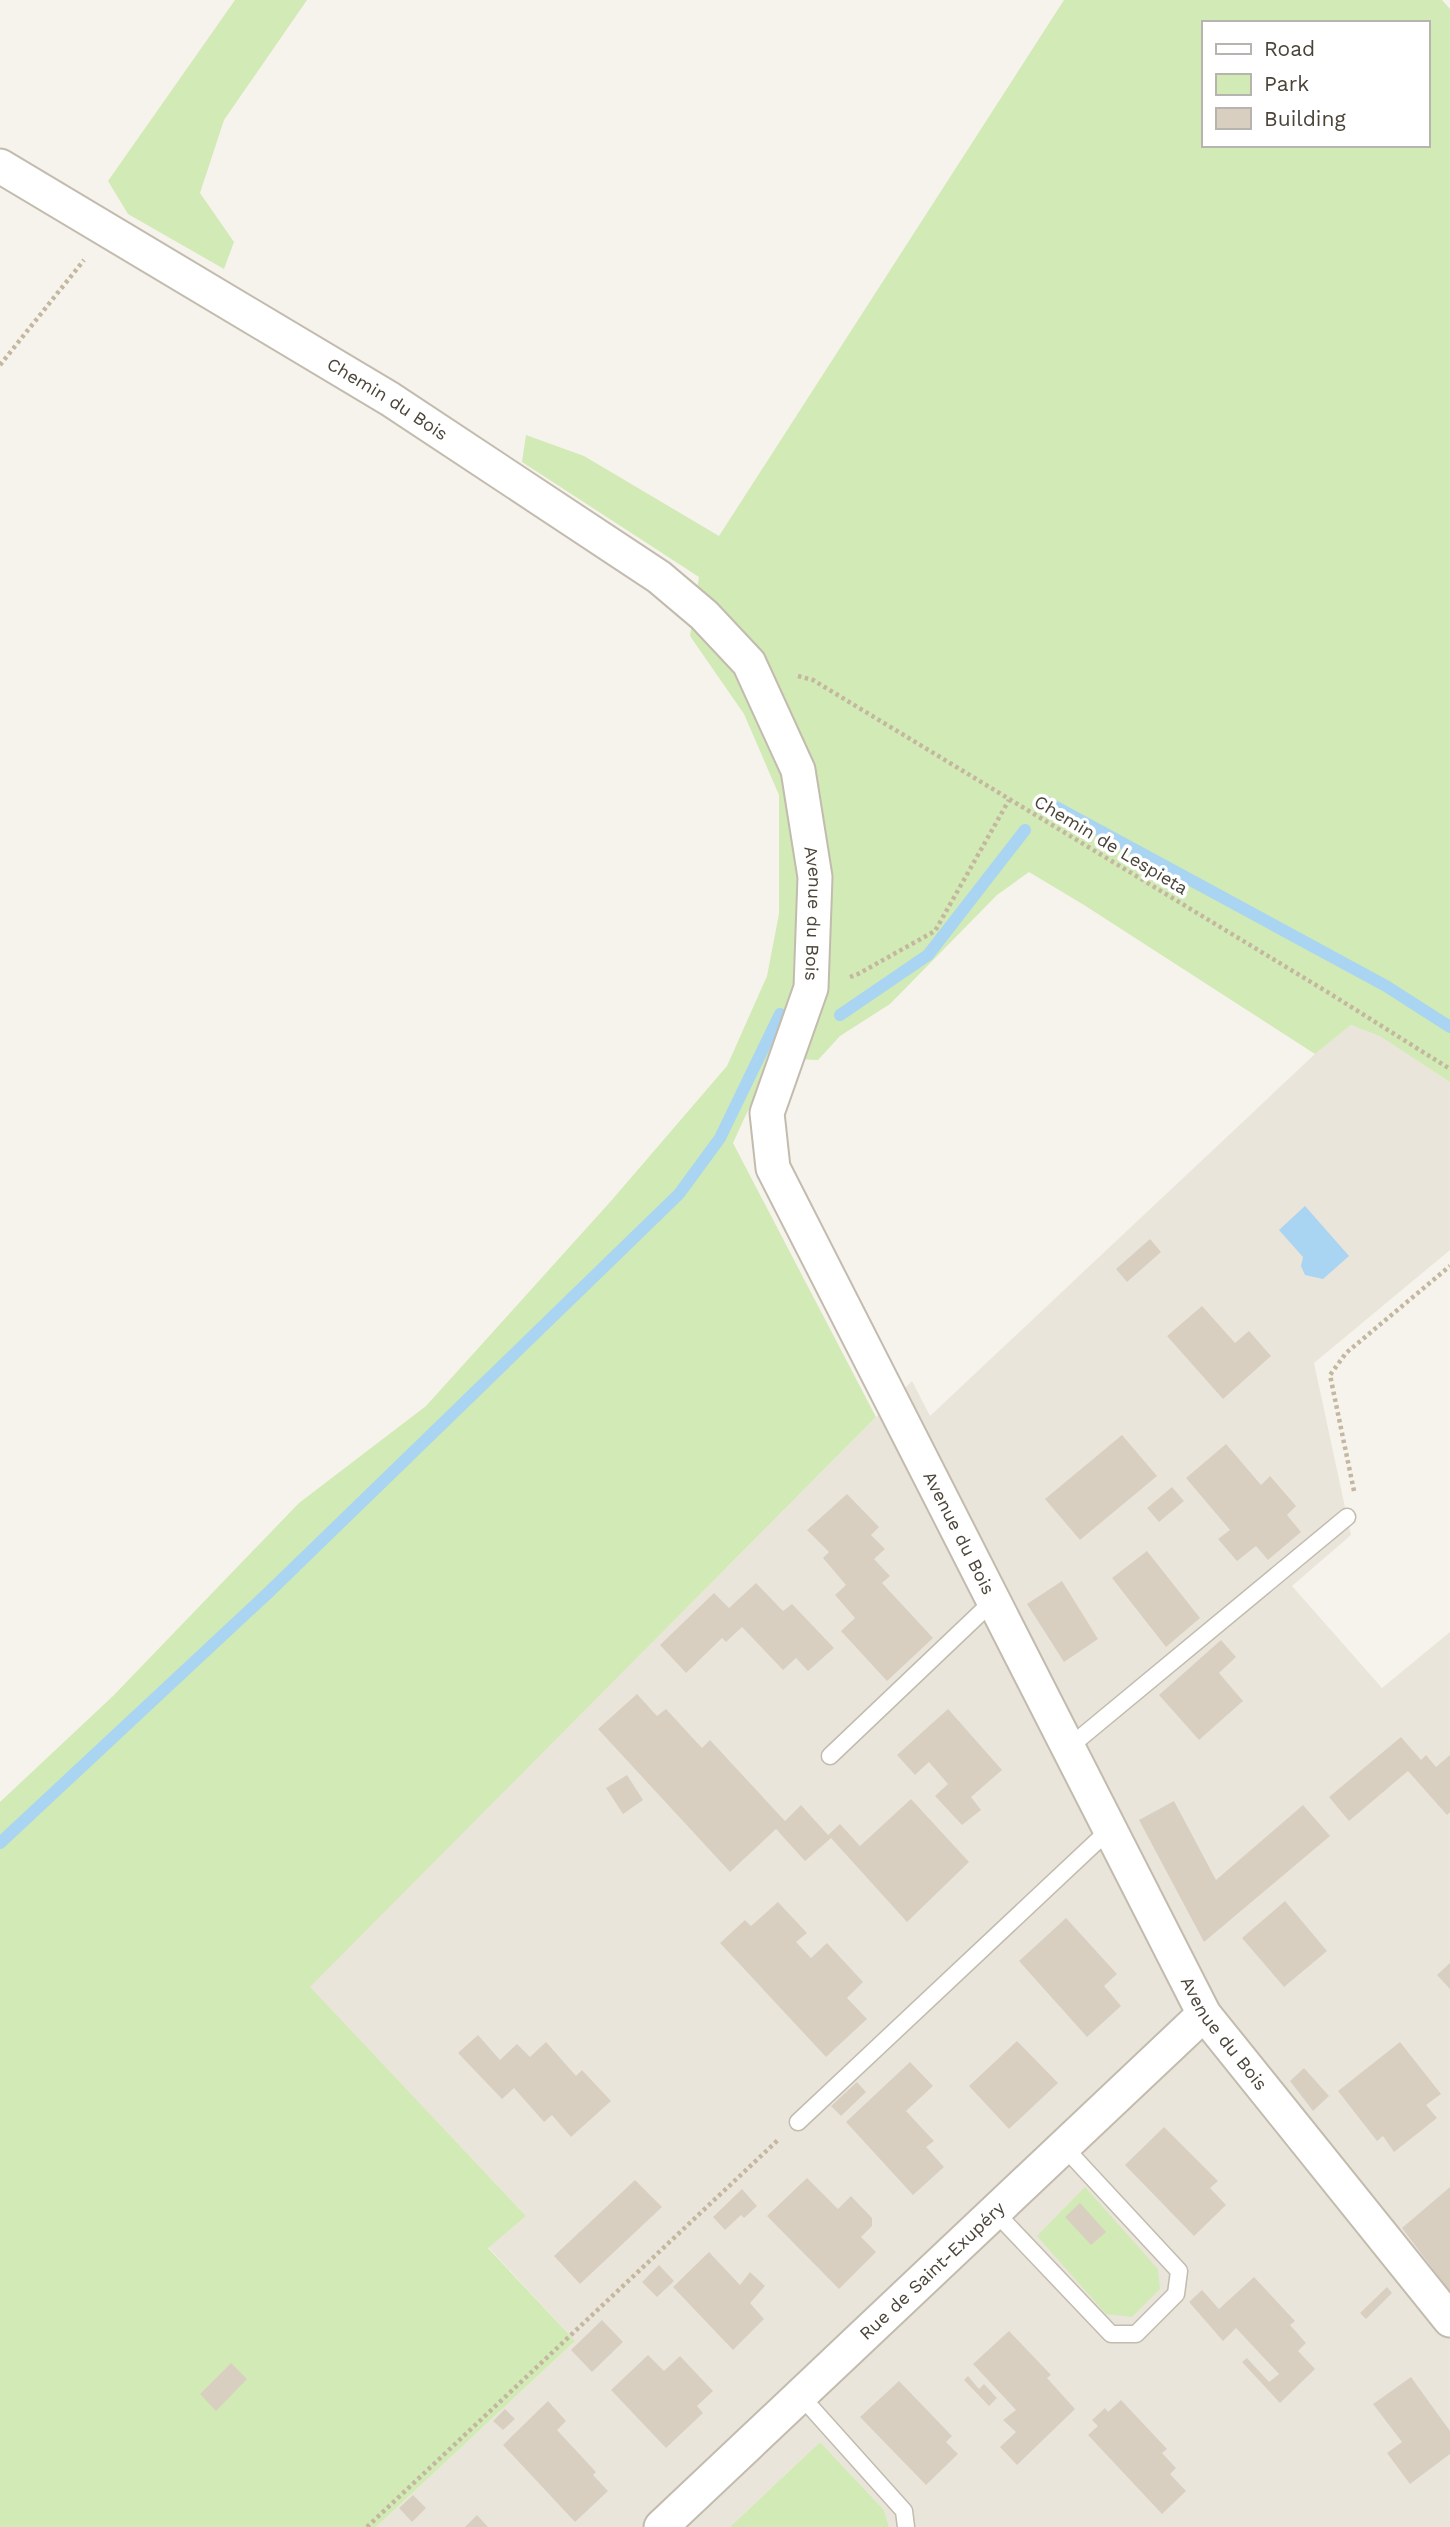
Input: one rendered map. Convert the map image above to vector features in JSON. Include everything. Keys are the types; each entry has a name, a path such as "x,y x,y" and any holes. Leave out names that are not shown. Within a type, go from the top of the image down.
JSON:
{"street":[{"name":"Chemin du Bois","path":"0,166 390,399 659,577 704,615 749,663"},
{"name":"Avenue du Bois","path":"749,663 798,770 814,877 811,988 767,1113 773,1168 1205,2014 1450,2320"},
{"name":"Rue de Saint-Exupéry","path":"661,2527 1205,2014"}],"lane":[{"path":"1068,1748 1347,1517"},
{"path":"830,1756 994,1601"},
{"path":"798,2122 1110,1829"},
{"path":"995,2212 1111,2334 1136,2334 1176,2294 1179,2271 1064,2147"},
{"path":"800,2395 904,2511 906,2527"}],"path":[{"path":"0,365 107,232"},
{"name":"Chemin de Lespieta","path":"749,663 813,680 1450,1069"},
{"path":"811,988 858,974 935,931 1009,800"},
{"path":"1347,1517 1356,1502 1330,1375 1346,1353 1450,1266"},
{"path":"367,2527 798,2122"}],"shaded area":[{"path":"1351,1025 1380,1035 1450,1082 1450,1250 1314,1363 1351,1535 1292,1586 1382,1688 1450,1632 1450,2527 889,2527 884,2510 820,2442 730,2527 376,2527 575,2341 488,2247 526,2216 309,1987 912,1381 930,1416 1315,1054"}],"green space":[{"path":"235,0 307,0 224,120 200,193 234,242 224,269 128,214 108,181"},
{"path":"1064,0 1442,0 1450,9 1450,1082 1380,1036 1351,1025 1315,1054 1029,872 997,895 890,1004 840,1036 818,1060 772,1058 733,1143 876,1417 310,1987 526,2216 488,2248 575,2341 376,2527 0,2527 0,1802 113,1696 299,1503 426,1406 611,1201 727,1066 767,976 779,914 779,795 744,714 690,636 699,577 522,462 526,435 584,456 719,536"},
{"path":"1085,2187 1158,2269 1160,2289 1132,2317 1106,2314 1037,2236"},
{"path":"820,2442 884,2510 889,2527 730,2527"}],"water":[{"path":"1305,1206 1349,1256 1323,1279 1305,1275 1301,1266 1303,1257 1279,1230"}],"building":[{"path":"1150,1239 1161,1252 1127,1282 1116,1269"},
{"path":"1202,1306 1235,1343 1249,1331 1271,1356 1223,1399 1167,1336"},
{"path":"1122,1435 1157,1476 1080,1540 1045,1499"},
{"path":"1226,1444 1261,1485 1270,1476 1296,1506 1287,1515 1301,1532 1268,1560 1256,1546 1237,1561 1218,1539 1230,1530 1186,1478"},
{"path":"1172,1487 1184,1501 1159,1522 1147,1508"},
{"path":"847,1494 879,1527 871,1535 885,1549 874,1559 890,1576 882,1583 933,1638 887,1681 841,1631 855,1618 835,1595 846,1585 823,1558 829,1552 807,1530"},
{"path":"1147,1551 1200,1618 1166,1647 1112,1578"},
{"path":"1062,1581 1098,1639 1064,1662 1027,1604"},
{"path":"756,1583 783,1611 792,1604 834,1648 808,1671 796,1658 783,1670 742,1627 726,1642 722,1638 686,1673 660,1645 714,1593 729,1608"},
{"path":"1221,1640 1236,1657 1219,1673 1243,1701 1199,1740 1159,1695"},
{"path":"637,1694 657,1716 666,1709 702,1748 710,1740 785,1821 801,1805 828,1835 840,1824 860,1846 911,1799 969,1862 907,1922 831,1838 805,1861 776,1829 730,1872 598,1729"},
{"path":"948,1709 1002,1770 971,1797 981,1810 962,1825 935,1796 948,1784 929,1762 915,1775 897,1755"},
{"path":"1401,1737 1421,1760 1426,1755 1436,1767 1450,1755 1450,1812 1447,1815 1408,1771 1349,1821 1329,1797"},
{"path":"627,1775 643,1800 623,1814 606,1788"},
{"path":"1174,1801 1216,1880 1303,1805 1330,1836 1204,1942 1139,1820"},
{"path":"1285,1901 1327,1951 1284,1987 1242,1938"},
{"path":"778,1902 807,1933 796,1942 811,1958 827,1943 863,1982 847,1998 867,2019 826,2057 720,1943 745,1920 751,1926"},
{"path":"1066,1918 1117,1974 1104,1986 1121,2006 1087,2037 1019,1961"},
{"path":"1450,1963 1450,1989 1437,1975"},
{"path":"478,2035 500,2060 517,2044 530,2057 546,2042 576,2076 582,2070 611,2101 571,2137 552,2115 544,2122 514,2088 502,2099 458,2053"},
{"path":"1017,2041 1058,2083 1009,2129 969,2086"},
{"path":"1400,2042 1441,2094 1426,2105 1437,2118 1394,2152 1383,2136 1377,2141 1338,2091"},
{"path":"910,2062 933,2086 906,2111 934,2141 926,2147 944,2167 913,2195 846,2122"},
{"path":"1304,2068 1329,2096 1313,2111 1290,2081"},
{"path":"857,2082 866,2092 841,2116 831,2106"},
{"path":"1164,2127 1218,2181 1210,2188 1226,2205 1194,2236 1125,2165"},
{"path":"807,2178 838,2209 851,2196 872,2218 872,2226 861,2237 876,2252 839,2289 767,2216"},
{"path":"635,2180 662,2207 580,2284 554,2256"},
{"path":"1450,2187 1450,2292 1402,2228"},
{"path":"742,2189 757,2206 744,2218 741,2215 725,2230 713,2217"},
{"path":"1080,2203 1106,2232 1091,2245 1065,2217"},
{"path":"709,2252 740,2285 750,2272 765,2286 750,2303 764,2319 733,2350 673,2287"},
{"path":"659,2265 674,2281 657,2297 642,2282"},
{"path":"1254,2277 1295,2321 1290,2325 1306,2343 1298,2351 1315,2369 1280,2403 1242,2362 1247,2358 1269,2382 1279,2374 1236,2328 1223,2341 1189,2302 1202,2290 1219,2309"},
{"path":"1387,2287 1392,2293 1366,2319 1360,2313"},
{"path":"602,2320 623,2342 592,2372 571,2350"},
{"path":"1009,2331 1051,2375 1047,2378 1075,2409 1017,2465 1000,2447 1016,2432 1003,2420 1016,2410 973,2364"},
{"path":"648,2355 664,2371 680,2356 713,2391 697,2406 703,2413 666,2448 611,2390"},
{"path":"231,2363 247,2379 216,2411 200,2394"},
{"path":"968,2376 979,2389 984,2384 997,2398 989,2406 964,2380"},
{"path":"1411,2377 1450,2431 1450,2454 1410,2484 1387,2453 1402,2442 1373,2404"},
{"path":"899,2381 952,2436 946,2442 958,2454 926,2485 860,2417"},
{"path":"1121,2400 1167,2449 1162,2453 1176,2468 1170,2474 1186,2491 1162,2514 1088,2435 1098,2426 1092,2420 1105,2408 1108,2412"},
{"path":"548,2401 566,2421 557,2430 596,2472 593,2475 608,2491 575,2522 503,2445"},
{"path":"505,2409 515,2419 503,2430 493,2421"},
{"path":"413,2495 426,2508 412,2522 399,2508"},
{"path":"477,2515 488,2527 465,2527"}],"waterway":[{"path":"1045,801 1386,986 1450,1027"},
{"path":"840,1015 928,955 1025,830"},
{"path":"0,1843 269,1592 679,1194 720,1138 780,1014"}]}
